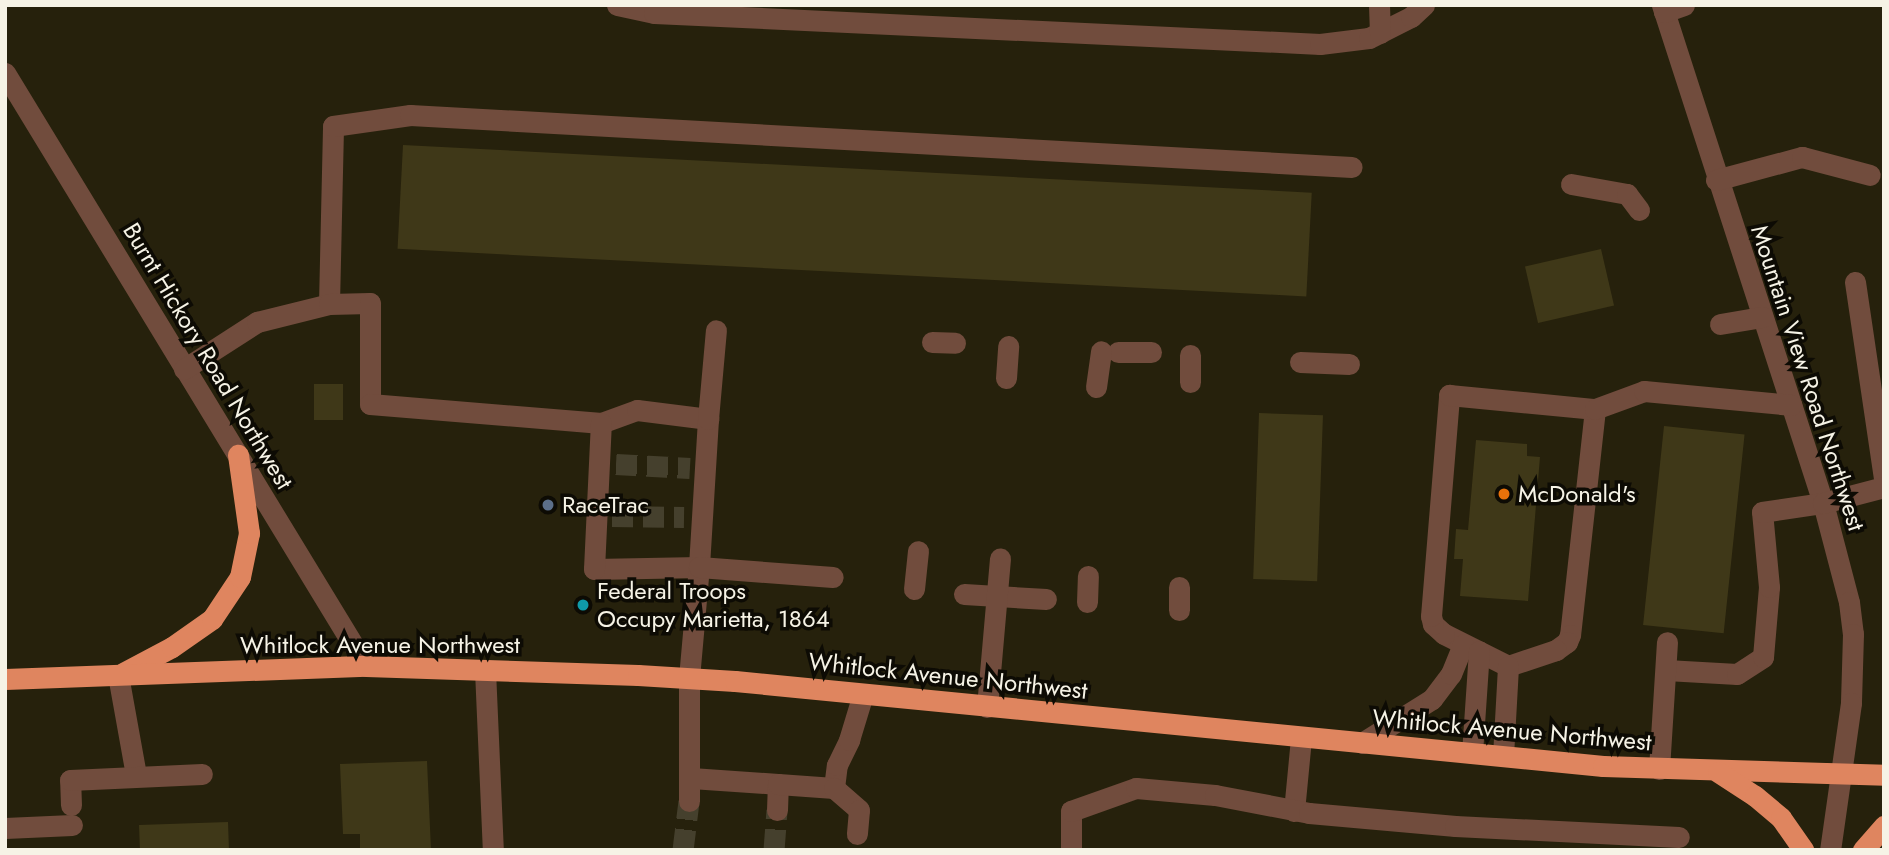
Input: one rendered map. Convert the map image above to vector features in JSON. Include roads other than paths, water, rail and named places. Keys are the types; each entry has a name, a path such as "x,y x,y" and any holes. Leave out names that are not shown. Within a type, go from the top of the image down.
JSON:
{"highway":[{"path":"118,676 172,647 212,619 240,577 249,533 237,455"},
{"name":"Whitlock Avenue Northwest","path":"5,679 366,666 689,678 1301,738 1659,769 1884,775"},
{"path":"1717,772 1755,796 1781,818 1803,850"},
{"path":"1863,850 1884,826"}],"street":[{"path":"617,5 654,13 1320,44 1348,42 1380,33 1411,17 1424,5"},
{"path":"1379,5 1380,33"},
{"name":"Mountain View Road Northwest","path":"1670,7 1716,180 1823,503 1841,566 1853,634 1851,703 1830,850"},
{"name":"Burnt Hickory Road Northwest","path":"5,73 366,666"},
{"path":"329,304 333,126 410,115 1352,167"},
{"path":"1716,180 1802,157 1870,175"},
{"path":"1571,184 1627,194 1639,210"},
{"path":"1855,282 1884,478"},
{"path":"184,369 257,322 329,304 370,303 370,404 601,423 637,410 708,419"},
{"path":"1720,324 1762,317"},
{"path":"689,801 689,678 699,567 693,517 697,468 708,419 716,330"},
{"path":"932,342 955,343"},
{"path":"1006,378 1008,346"},
{"path":"1096,387 1109,351 1151,352"},
{"path":"1190,355 1190,382"},
{"path":"1300,362 1349,364"},
{"path":"1595,409 1570,635 1567,642 1556,650 1508,666 1471,648 1433,624 1430,616 1449,395 1595,409 1644,391 1791,405"},
{"path":"601,423 608,464 604,515 594,569 699,567 833,577"},
{"path":"1666,670 1737,674 1763,657 1769,587 1762,512 1823,503 1884,487"},
{"path":"914,589 918,551"},
{"path":"987,707 999,596 1000,559"},
{"path":"1087,602 1088,576"},
{"path":"1179,587 1179,610"},
{"path":"964,594 1046,599"},
{"path":"1659,769 1667,642"},
{"path":"1362,743 1432,699 1471,648"},
{"path":"1471,648 1472,753"},
{"path":"1503,756 1508,666"},
{"path":"485,670 493,850"},
{"path":"118,676 136,775"},
{"path":"834,788 837,765 849,740 863,694"},
{"path":"1294,811 1301,738"},
{"path":"5,828 71,815 70,780 202,774"},
{"path":"691,778 834,788 859,810 857,834"},
{"path":"777,810 778,784"},
{"path":"1072,850 1071,811 1136,788 1215,795 1294,811 1455,826 1679,837"}],"tunnel":[{"path":"616,464 690,468"},
{"path":"612,516 684,517"},
{"path":"683,850 689,801"},
{"path":"774,850 777,810"}],"place":[{"name":"McDonald's","path":"1504,494"},
{"name":"RaceTrac","path":"548,505"},
{"name":"Federal Troops Occupy Marietta, 1864","path":"583,605"}]}
